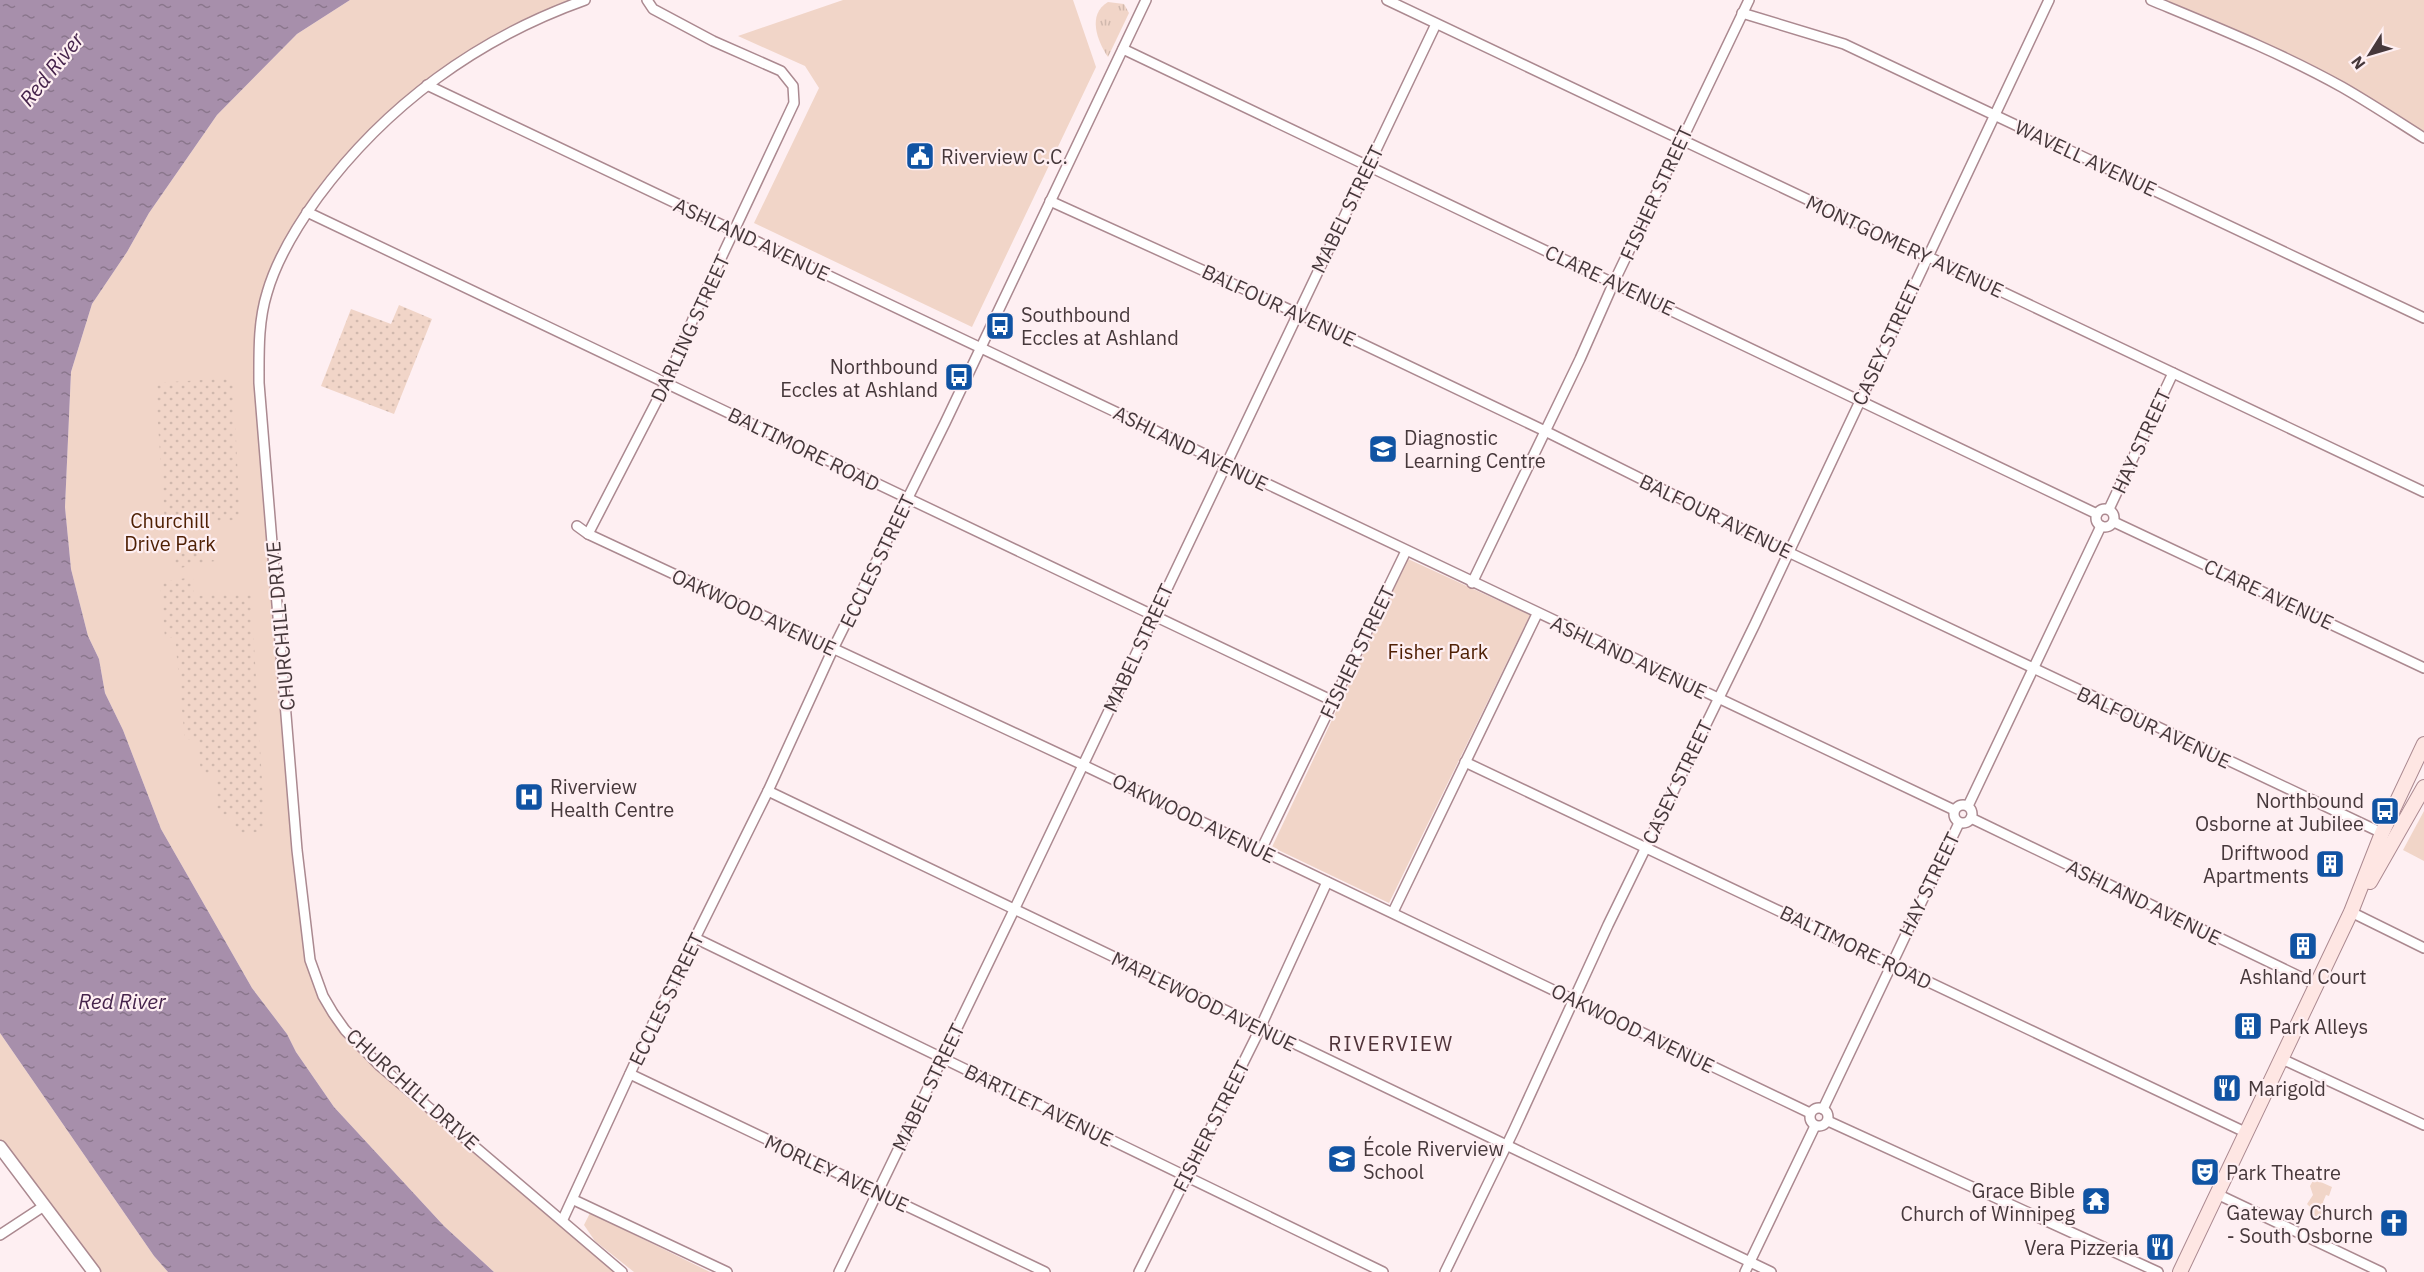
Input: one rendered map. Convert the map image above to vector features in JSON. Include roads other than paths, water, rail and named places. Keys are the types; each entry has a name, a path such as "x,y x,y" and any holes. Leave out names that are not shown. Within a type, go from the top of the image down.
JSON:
{"main road":[{"path":"2181,1272 2351,912 2382,834 2422,751"},
{"path":"2351,912 2394,842 2424,787"}],"street":[{"name":"CHURCHILL DRIVE","path":"585,0 524,24 499,37 399,107 368,137 307,212 287,244 267,293 259,338 259,383 297,850 310,960 323,996 345,1030 380,1066 563,1219 622,1272"},
{"name":"DARLING STREET","path":"588,534 666,383 699,305 794,103 793,86 781,71 714,41 653,9 647,0"},
{"name":"ECCLES STREET","path":"563,1219 574,1200 630,1074 695,938 768,791 833,649 908,499 1146,0"},
{"name":"MONTGOMERY AVENUE","path":"1387,0 2424,492"},
{"name":"FISHER STREET","path":"1472,583 1749,0"},
{"name":"CASEY STREET","path":"1445,1272 2049,0"},
{"path":"2151,0 2230,32 2287,59 2343,88 2424,138"},
{"name":"WAVELL AVENUE","path":"1742,12 1844,45 2424,318"},
{"name":"MABEL STREET","path":"839,1272 1436,24"},
{"name":"CLARE AVENUE","path":"1123,49 2097,514"},
{"name":"ASHLAND AVENUE","path":"427,86 1954,810"},
{"name":"BALFOUR AVENUE","path":"1050,201 1297,313 1545,431 2033,670 2382,834"},
{"name":"BALTIMORE ROAD","path":"307,212 1333,701"},
{"name":"HAY STREET","path":"2109,509 2173,374"},
{"path":"2102,509 2109,509 2114,514 2114,522 2110,526 2101,526 2096,521 2097,514 2102,509"},
{"name":"CLARE AVENUE","path":"2114,522 2424,668"},
{"name":"OAKWOOD AVENUE","path":"577,526 588,534 1083,765 1810,1113"},
{"path":"1968,806 2101,526"},
{"name":"FISHER STREET","path":"1261,850 1406,551"},
{"path":"1393,912 1537,614"},
{"name":"BALTIMORE ROAD","path":"1465,762 2247,1133"},
{"name":"MAPLEWOOD AVENUE","path":"768,791 1771,1272"},
{"path":"1968,806 1972,811 1971,818 1966,823 1959,823 1953,815 1954,810 1968,806"},
{"name":"ASHLAND AVENUE","path":"1971,818 2317,985"},
{"name":"HAY STREET","path":"1823,1109 1959,823"},
{"name":"FISHER STREET","path":"1139,1272 1260,1028 1327,882"},
{"path":"2351,912 2424,948"},
{"name":"BARTLET AVENUE","path":"695,938 1383,1272"},
{"path":"2282,1059 2424,1125"},
{"name":"MORLEY AVENUE","path":"630,1074 1045,1272"},
{"path":"1823,1109 1828,1114 1828,1121 1825,1125 1815,1126 1811,1123 1810,1113 1823,1109"},
{"path":"1828,1121 2158,1272"},
{"path":"1745,1272 1815,1126"},
{"path":"0,1147 94,1272"},
{"path":"2217,1194 2381,1272"},
{"path":"574,1200 727,1272"},
{"path":"0,1235 44,1206"}],"water":[{"name":"Red River","path":"0,0 350,0 297,34 217,115 149,213 127,252 92,304 71,372 65,507 71,569 88,636 99,659 105,693 123,730 161,829 252,988 287,1034 296,1052 334,1107 444,1226 494,1272 168,1272 154,1256 0,1033"}],"place":[{"name":"Riverview C.C.","path":"920,156"},
{"name":"Southbound Eccles at Ashland","path":"1000,326"},
{"name":"Northbound Eccles at Ashland","path":"959,377"},
{"name":"Diagnostic Learning Centre","path":"1383,449"},
{"name":"Riverview Health Centre","path":"529,797"},
{"name":"Northbound Osborne at Jubilee","path":"2385,811"},
{"name":"Driftwood Apartments","path":"2330,864"},
{"name":"Ashland Court","path":"2303,946"},
{"name":"Park Alleys","path":"2248,1026"},
{"name":"Marigold","path":"2227,1088"},
{"name":"École Riverview School","path":"1342,1159"},
{"name":"Park Theatre","path":"2205,1172"},
{"name":"Grace Bible Church of Winnipeg","path":"2096,1201"},
{"name":"Gateway Church - South Osborne","path":"2394,1223"},
{"name":"Vera Pizzeria","path":"2160,1247"}],"district":[{"name":"RIVERVIEW","path":"1391,1043"}],"park label":[{"name":"Churchill Drive Park","path":"170,532"},
{"name":"Fisher Park","path":"1438,651"}]}
